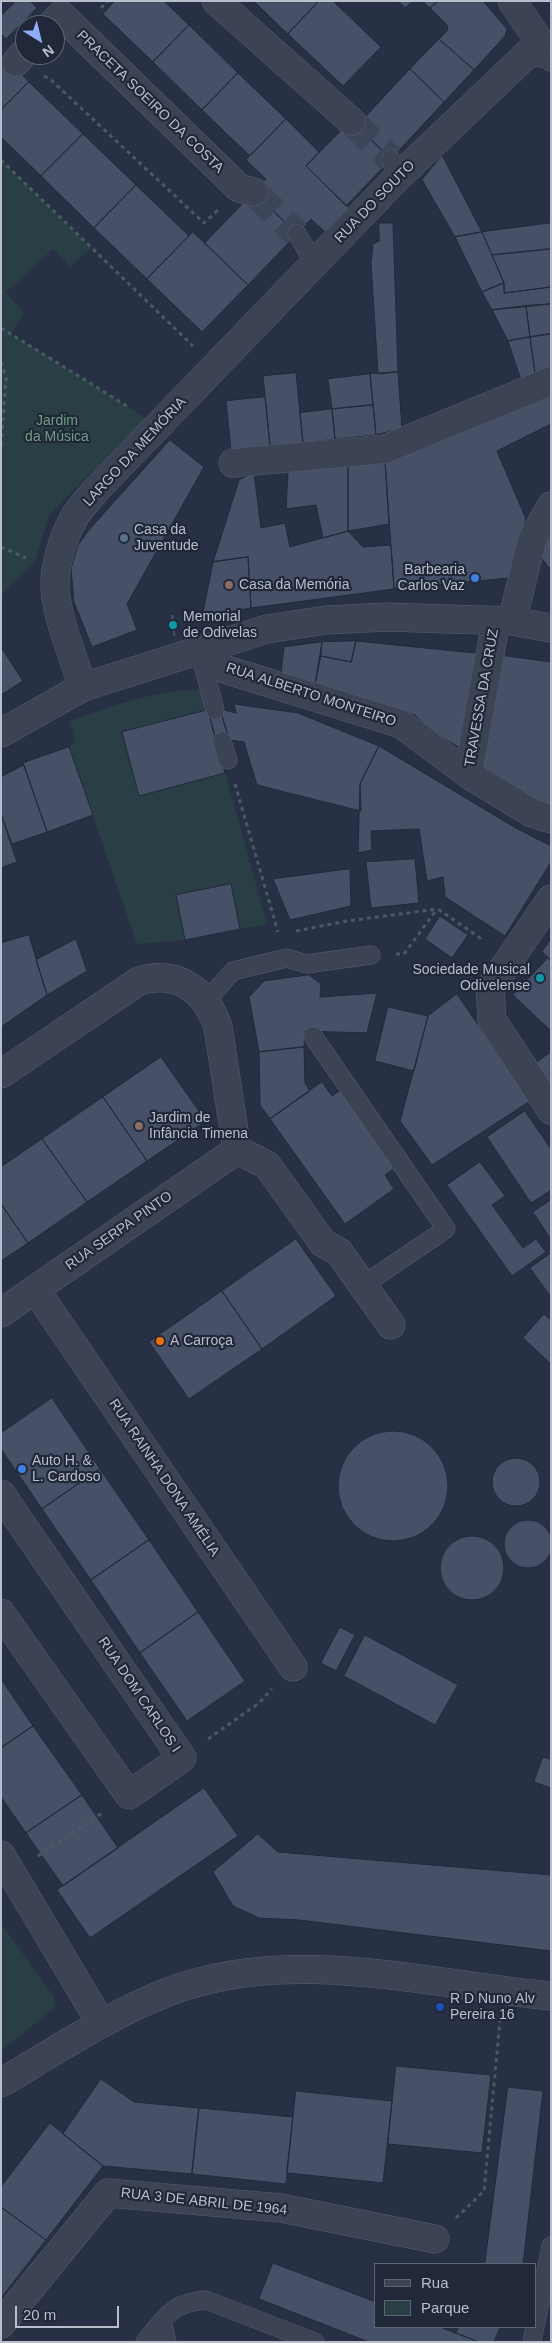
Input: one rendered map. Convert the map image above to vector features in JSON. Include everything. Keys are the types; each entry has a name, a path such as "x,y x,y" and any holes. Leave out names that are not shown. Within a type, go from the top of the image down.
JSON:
{"street":[{"path":"216,1 351,121"},
{"path":"512,1 542,53"},
{"name":"PRACETA SOEIRO DA COSTA","path":"65,19 246,190"},
{"name":"RUA DO SOUTO","path":"216,367 315,264 393,169 542,53"},
{"name":"LARGO DA MEMÓRIA","path":"83,687 65,631 55,589 56,571 63,543 74,518 95,491 216,367"},
{"path":"233,463 385,449 551,381"},
{"name":"TRAVESSA DA CRUZ","path":"468,774 504,621 532,540 551,506"},
{"path":"1,733 83,687 198,649 267,629 326,620 387,617 504,621 551,628"},
{"name":"RUA ALBERTO MONTEIRO","path":"198,649 224,669 401,724 468,774 532,813 551,819"},
{"path":"551,898 490,988 492,1020 551,1110"},
{"path":"1,1074 139,981 160,977 175,979 188,985 206,1001 218,1027 237,1150 268,1165 323,1243 340,1252 391,1325"},
{"name":"RUA SERPA PINTO","path":"1,1312 237,1150"},
{"name":"RUA RAINHA DONA AMÉLIA","path":"35,1289 293,1666"},
{"name":"RUA DOM CARLOS I","path":"1,1494 182,1758 129,1795 1,1612"},
{"path":"1,1855 102,2023"},
{"path":"1,2083 102,2023 168,1992 212,1979 269,1970 322,1969 551,1996"},
{"name":"RUA 3 DE ABRIL DE 1964","path":"1,2324 108,2193 281,2208 435,2239"}],"lane":[{"path":"297,234 315,264"},
{"path":"198,649 215,710"},
{"path":"222,741 228,760"},
{"path":"206,1001 233,971 287,958 306,964 371,955"},
{"path":"313,1036 446,1229 362,1285"},
{"path":"537,2317 551,2246"},
{"path":"145,2342 171,2310 188,2302 206,2300 274,2334 315,2342"},
{"path":"162,2321 167,2342"},
{"path":"532,2342 535,2328"}],"path":[{"path":"31,65 51,80 204,223 229,201 246,190"},
{"path":"1,160 216,367"},
{"path":"1,328 146,418 157,428"},
{"path":"1,362 6,378 1,447"},
{"path":"228,760 279,935"},
{"path":"289,933 347,921 438,909 511,958"},
{"path":"371,955 404,954 438,909"},
{"path":"182,1758 259,1703 293,1666"},
{"path":"41,1854 97,1817"},
{"path":"435,2239 484,2192 503,1991"}],"green space":[{"name":"Jardim da Música","path":"1,160 91,248 70,267 53,249 6,292 24,313 11,334 146,418 49,515 35,562 1,595"},
{"path":"202,689 267,924 240,929 230,884 176,895 185,940 137,944 69,747 75,741 69,722 134,700 185,690"},
{"path":"1,1923 54,1997 56,2007 1,2051"}],"building":[{"path":"16,1 30,1 37,8 30,15 15,15 15,30 6,39 1,34 1,16"},
{"path":"115,1 164,1 189,25 153,62 103,14"},
{"path":"254,1 319,1 288,34"},
{"path":"319,1 333,1 381,47 343,86 288,34"},
{"path":"399,1 413,1 405,8"},
{"path":"423,1 438,1 430,8"},
{"path":"438,1 483,1 507,29 505,36 474,70 439,39 448,30 447,25 430,8"},
{"path":"189,25 238,73 202,110 153,62"},
{"path":"439,39 474,70 444,102 410,69"},
{"path":"1,54 29,82 1,110"},
{"path":"410,69 444,102 391,159 357,126"},
{"path":"238,73 286,119 250,156 202,110"},
{"path":"29,82 83,134 41,176 1,137 1,110"},
{"path":"286,119 319,152 306,166 349,208 325,232 311,219 297,234 254,192 266,179 246,160"},
{"path":"351,121 391,159 346,206 306,166"},
{"path":"83,134 136,185 94,228 41,176"},
{"path":"442,155 482,232 455,237 422,180"},
{"path":"136,185 189,236 147,279 94,228"},
{"path":"254,192 297,234 248,285 205,243"},
{"path":"379,223 393,223 398,372 378,374 371,263 373,244 379,241"},
{"path":"551,223 551,249 492,255 482,232"},
{"path":"193,232 248,285 202,332 147,279"},
{"path":"482,232 504,283 482,292 455,237"},
{"path":"551,249 551,287 504,293 504,283 492,255"},
{"path":"504,283 504,293 551,287 551,304 492,310 482,292"},
{"path":"551,304 551,334 530,337 526,306"},
{"path":"526,306 530,337 508,341 492,310"},
{"path":"551,334 551,369 535,373 530,337"},
{"path":"530,337 535,373 521,380 508,341"},
{"path":"398,372 402,428 376,435 370,374"},
{"path":"296,373 303,443 270,446 263,376"},
{"path":"370,374 373,405 332,409 328,379"},
{"path":"551,389 551,424 497,451 526,519 509,578 394,589 385,461"},
{"path":"265,397 270,446 231,450 226,401"},
{"path":"373,405 376,435 335,439 332,409"},
{"path":"332,409 335,439 303,443 300,413"},
{"name":"Casa da Juventude","path":"170,440 204,467 127,604 137,630 92,647 74,602 71,569 78,545 88,531"},
{"path":"385,461 389,524 348,531 348,465"},
{"path":"348,465 348,531 323,538 316,505 286,509 288,470"},
{"path":"254,473 261,528 285,523 290,547 348,531 363,547 391,545 394,589 251,608 248,557 213,562 239,480"},
{"path":"551,534 551,570 540,556 543,546"},
{"name":"Casa da Memória","path":"248,557 251,608 202,617 213,562"},
{"name":"Memorial de Odivelas","path":"174,614 176,636 173,637 170,615"},
{"path":"356,641 351,662 321,656 322,642"},
{"path":"356,641 485,654 465,751 428,729 415,715 315,684 321,656 351,662"},
{"path":"322,642 315,684 281,673 284,647"},
{"path":"1,647 23,681 1,695"},
{"path":"499,655 551,662 551,807 514,789 480,767"},
{"path":"234,704 298,713 379,746 360,784 361,811 257,785 244,742 229,740 220,709 236,713"},
{"path":"220,709 229,740 216,742 208,710"},
{"path":"208,710 225,773 139,796 122,732"},
{"path":"379,746 514,827 551,846 551,862 505,936 445,897 443,877 427,881 419,829 371,831 372,850 358,853 360,784"},
{"path":"69,747 93,815 47,832 23,763"},
{"path":"24,765 47,832 12,844 1,814 1,777"},
{"path":"1,814 17,862 1,868"},
{"path":"415,859 419,903 371,908 366,862"},
{"path":"350,869 351,906 290,920 273,879"},
{"path":"231,884 240,929 185,940 176,895"},
{"path":"440,916 468,935 452,958 425,939"},
{"path":"29,935 47,995 1,1027 1,943"},
{"path":"76,939 87,971 47,995 36,960"},
{"path":"551,939 551,960 542,952"},
{"name":"Sociedade Musical Odivelense","path":"548,958 551,960 551,1031 513,995"},
{"path":"309,975 321,984 320,997 377,993 367,1033 305,1031 304,1047 259,1052 249,997 264,981"},
{"path":"457,994 530,1101 432,1165 400,1121 428,1016"},
{"path":"388,1007 428,1016 414,1071 375,1061"},
{"path":"304,1047 305,1083 310,1091 270,1119 260,1105 259,1052"},
{"path":"551,1052 551,1090 533,1065"},
{"path":"161,1057 206,1121 147,1161 103,1097"},
{"path":"322,1082 332,1096 341,1090 396,1167 385,1175 394,1189 345,1224 270,1119"},
{"path":"103,1097 147,1161 87,1202 42,1139"},
{"path":"525,1111 551,1149 551,1190 531,1203 487,1137"},
{"path":"42,1139 87,1202 28,1243 1,1204 1,1167"},
{"path":"480,1162 505,1196 492,1205 523,1248 536,1239 546,1252 512,1276 447,1185"},
{"path":"551,1200 551,1240 533,1212"},
{"path":"1,1204 28,1243 1,1261"},
{"path":"296,1239 336,1296 262,1349 222,1291"},
{"path":"551,1253 551,1297 530,1268"},
{"path":"222,1291 262,1349 189,1399 149,1342"},
{"path":"544,1314 551,1320 551,1364 523,1338"},
{"path":"52,1398 100,1469 42,1509 1,1449 1,1433"},
{"path":"393,1431 414,1435 432,1447 444,1465 448,1486 444,1507 432,1525 414,1537 393,1541 372,1537 354,1525 342,1507 338,1486 342,1465 354,1447 372,1435"},
{"path":"511,1458 521,1458 533,1465 540,1477 540,1487 533,1499 521,1506 511,1506 503,1502 496,1495 492,1487 492,1477 496,1469 503,1462"},
{"path":"100,1469 149,1540 91,1580 42,1509"},
{"path":"523,1520 533,1520 545,1527 552,1539 552,1549 545,1561 533,1568 523,1568 515,1564 508,1557 504,1549 504,1539 508,1531 515,1524"},
{"path":"472,1536 484,1538 495,1545 502,1556 504,1568 502,1580 495,1591 484,1598 472,1600 460,1598 449,1591 442,1580 440,1568 442,1556 449,1545 460,1538"},
{"path":"149,1540 198,1612 140,1653 91,1580"},
{"path":"198,1612 245,1681 187,1721 140,1653"},
{"path":"340,1627 355,1635 336,1671 321,1663"},
{"path":"365,1635 458,1685 435,1725 344,1676"},
{"path":"1,1679 33,1726 1,1748"},
{"path":"33,1726 82,1795 26,1833 1,1797 1,1748"},
{"path":"543,1757 551,1759 551,1788 534,1782"},
{"path":"204,1788 238,1836 90,1938 57,1890"},
{"path":"82,1795 118,1848 63,1886 26,1833"},
{"path":"258,1834 278,1852 551,1875 551,1951 299,1920 259,1918 233,1906 213,1872"},
{"path":"396,2066 491,2075 482,2153 388,2144"},
{"path":"101,2079 134,2102 199,2108 192,2174 103,2166 63,2134"},
{"path":"508,2087 543,2091 523,2263 485,2263"},
{"path":"296,2091 392,2101 383,2183 287,2173"},
{"path":"199,2108 293,2117 286,2184 192,2174"},
{"path":"50,2123 103,2166 46,2240 1,2207 1,2187"},
{"path":"1,2207 46,2240 1,2298"},
{"path":"273,2263 374,2301 374,2328 443,2328 479,2342 369,2342 259,2299"},
{"path":"458,2328 500,2328 494,2342 479,2342 456,2333"}],"tunnel":[{"path":"351,121 391,159"},
{"path":"254,192 297,234"}],"place":[{"name":"Casa da Juventude","path":"124,538"},
{"name":"Barbearia Carlos Vaz","path":"475,578"},
{"name":"Casa da Memória","path":"229,585"},
{"name":"Memorial de Odivelas","path":"173,625"},
{"name":"Sociedade Musical Odivelense","path":"540,978"},
{"name":"Jardim de Infância Timena","path":"139,1126"},
{"name":"A Carroça","path":"160,1341"},
{"name":"Auto H. & L. Cardoso","path":"22,1469"},
{"name":"R D Nuno Alv Pereira 16","path":"440,2007"}]}
